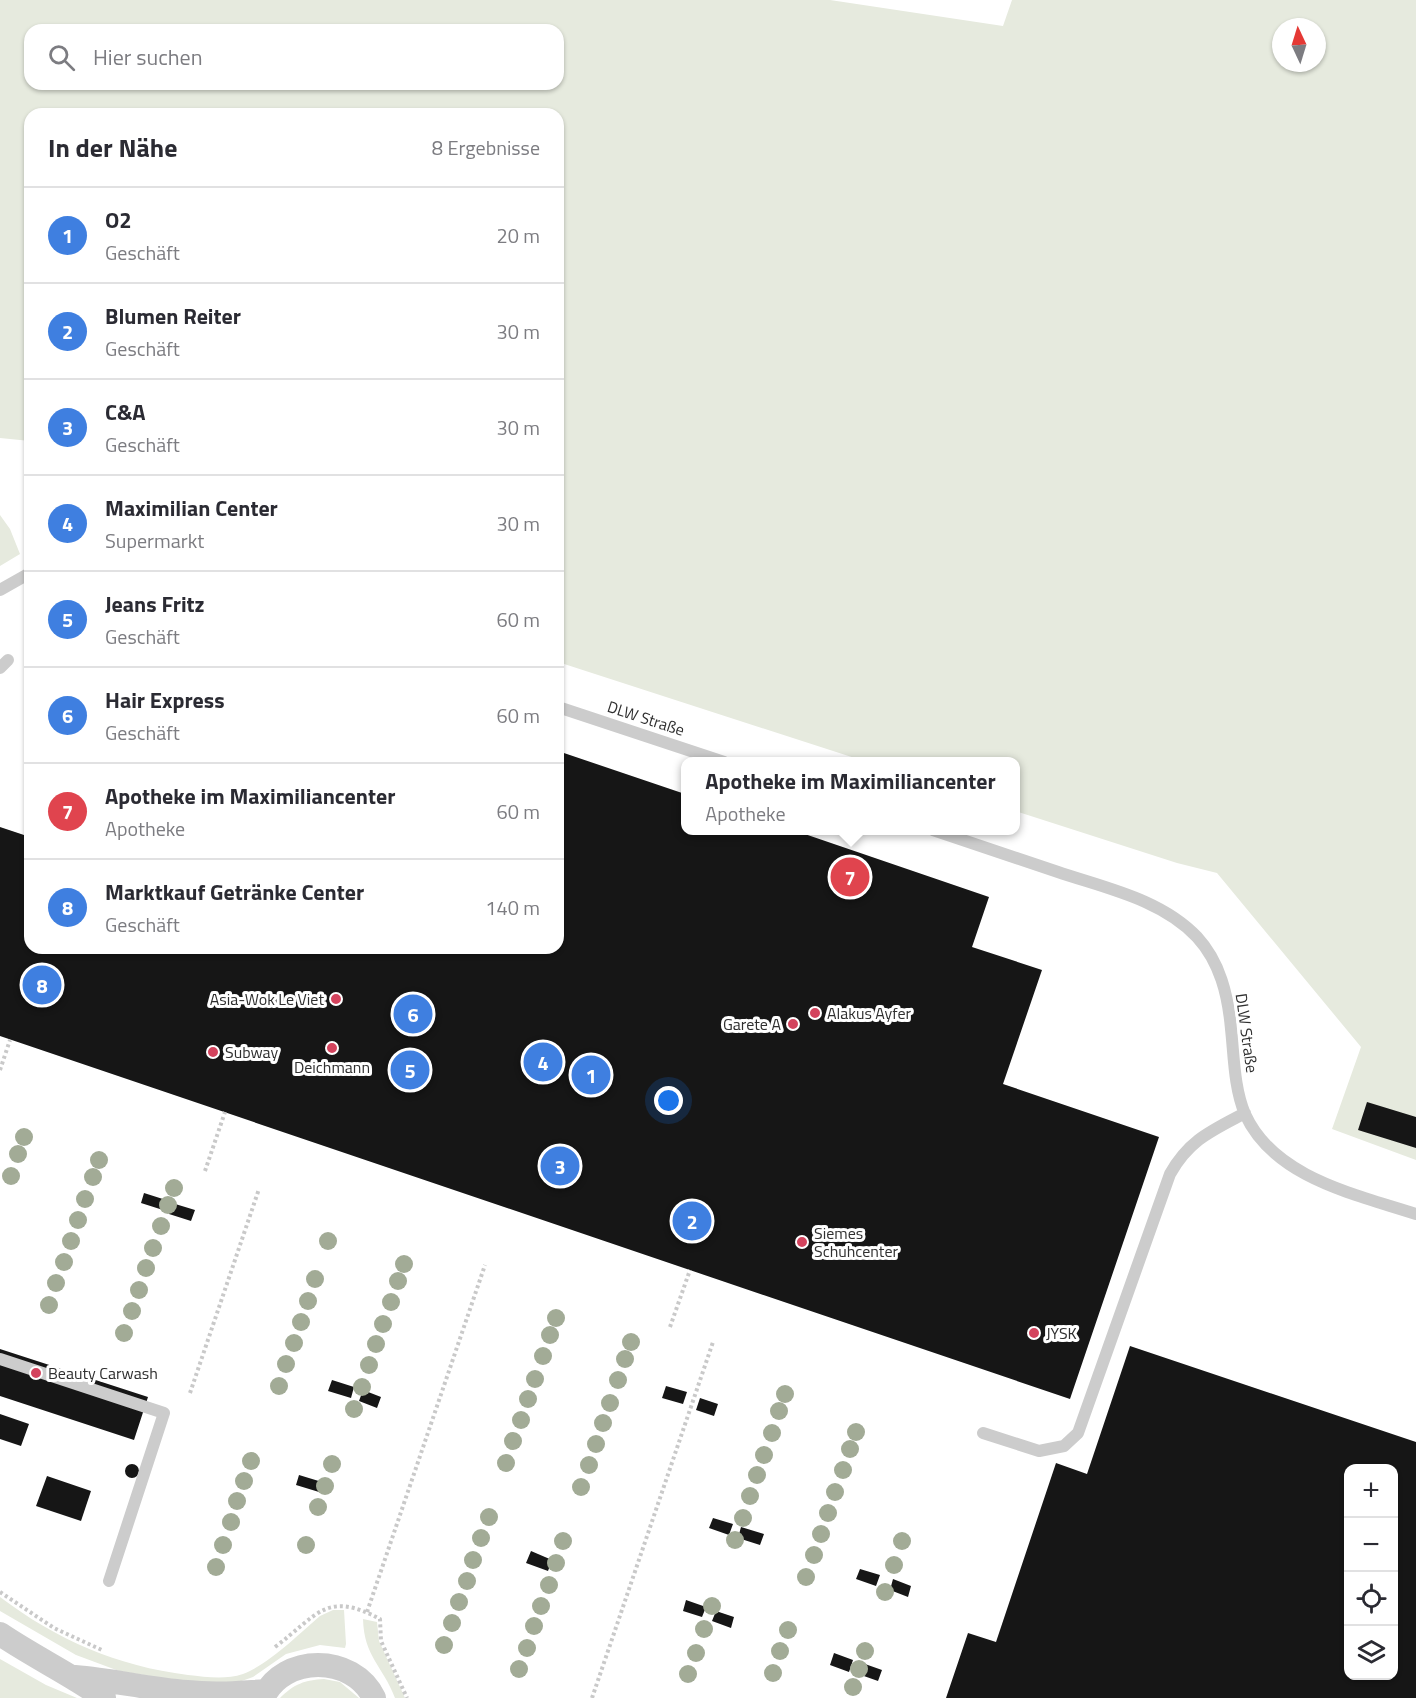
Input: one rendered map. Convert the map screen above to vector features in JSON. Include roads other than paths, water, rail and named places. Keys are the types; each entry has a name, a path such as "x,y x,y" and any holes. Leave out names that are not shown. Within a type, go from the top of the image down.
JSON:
{"street":[{"path":"0,1634 28,1653 75,1677 104,1698"},
{"path":"75,1677 117,1680 186,1692 265,1695 281,1676 300,1667 321,1664 342,1669 360,1680 374,1698"}],"lane":[{"path":"0,590 24,576"},
{"name":"DLW Straße","path":"564,708 709,757"},
{"name":"DLW Straße","path":"945,835 1136,898 1167,913 1191,932 1220,973 1229,1004 1237,1082 1245,1113 1258,1136 1276,1155 1299,1170 1334,1186 1416,1214"},
{"path":"983,1433 1039,1451 1064,1446 1078,1433 1170,1174 1181,1155 1201,1136 1245,1113"},
{"path":"0,1359 164,1413 109,1581"}],"place":[{"name":"Apotheke im Maximiliancenter","path":"850,877"},
{"name":"Marktkauf Getränke Center","path":"42,985"},
{"name":"Asia-Wok Le Viet","path":"336,999"},
{"name":"Alakus Ayfer","path":"815,1013"},
{"name":"Hair Express","path":"413,1014"},
{"name":"Garete A","path":"793,1024"},
{"name":"Deichmann","path":"332,1048"},
{"name":"Subway","path":"213,1052"},
{"name":"Maximilian Center","path":"543,1062"},
{"name":"Jeans Fritz","path":"410,1070"},
{"name":"O2","path":"591,1075"},
{"name":"C&A","path":"560,1166"},
{"name":"Blumen Reiter","path":"692,1221"},
{"name":"Siemes Schuhcenter","path":"802,1242"},
{"name":"JYSK","path":"1034,1333"},
{"name":"Beauty Carwash","path":"36,1373"}]}
